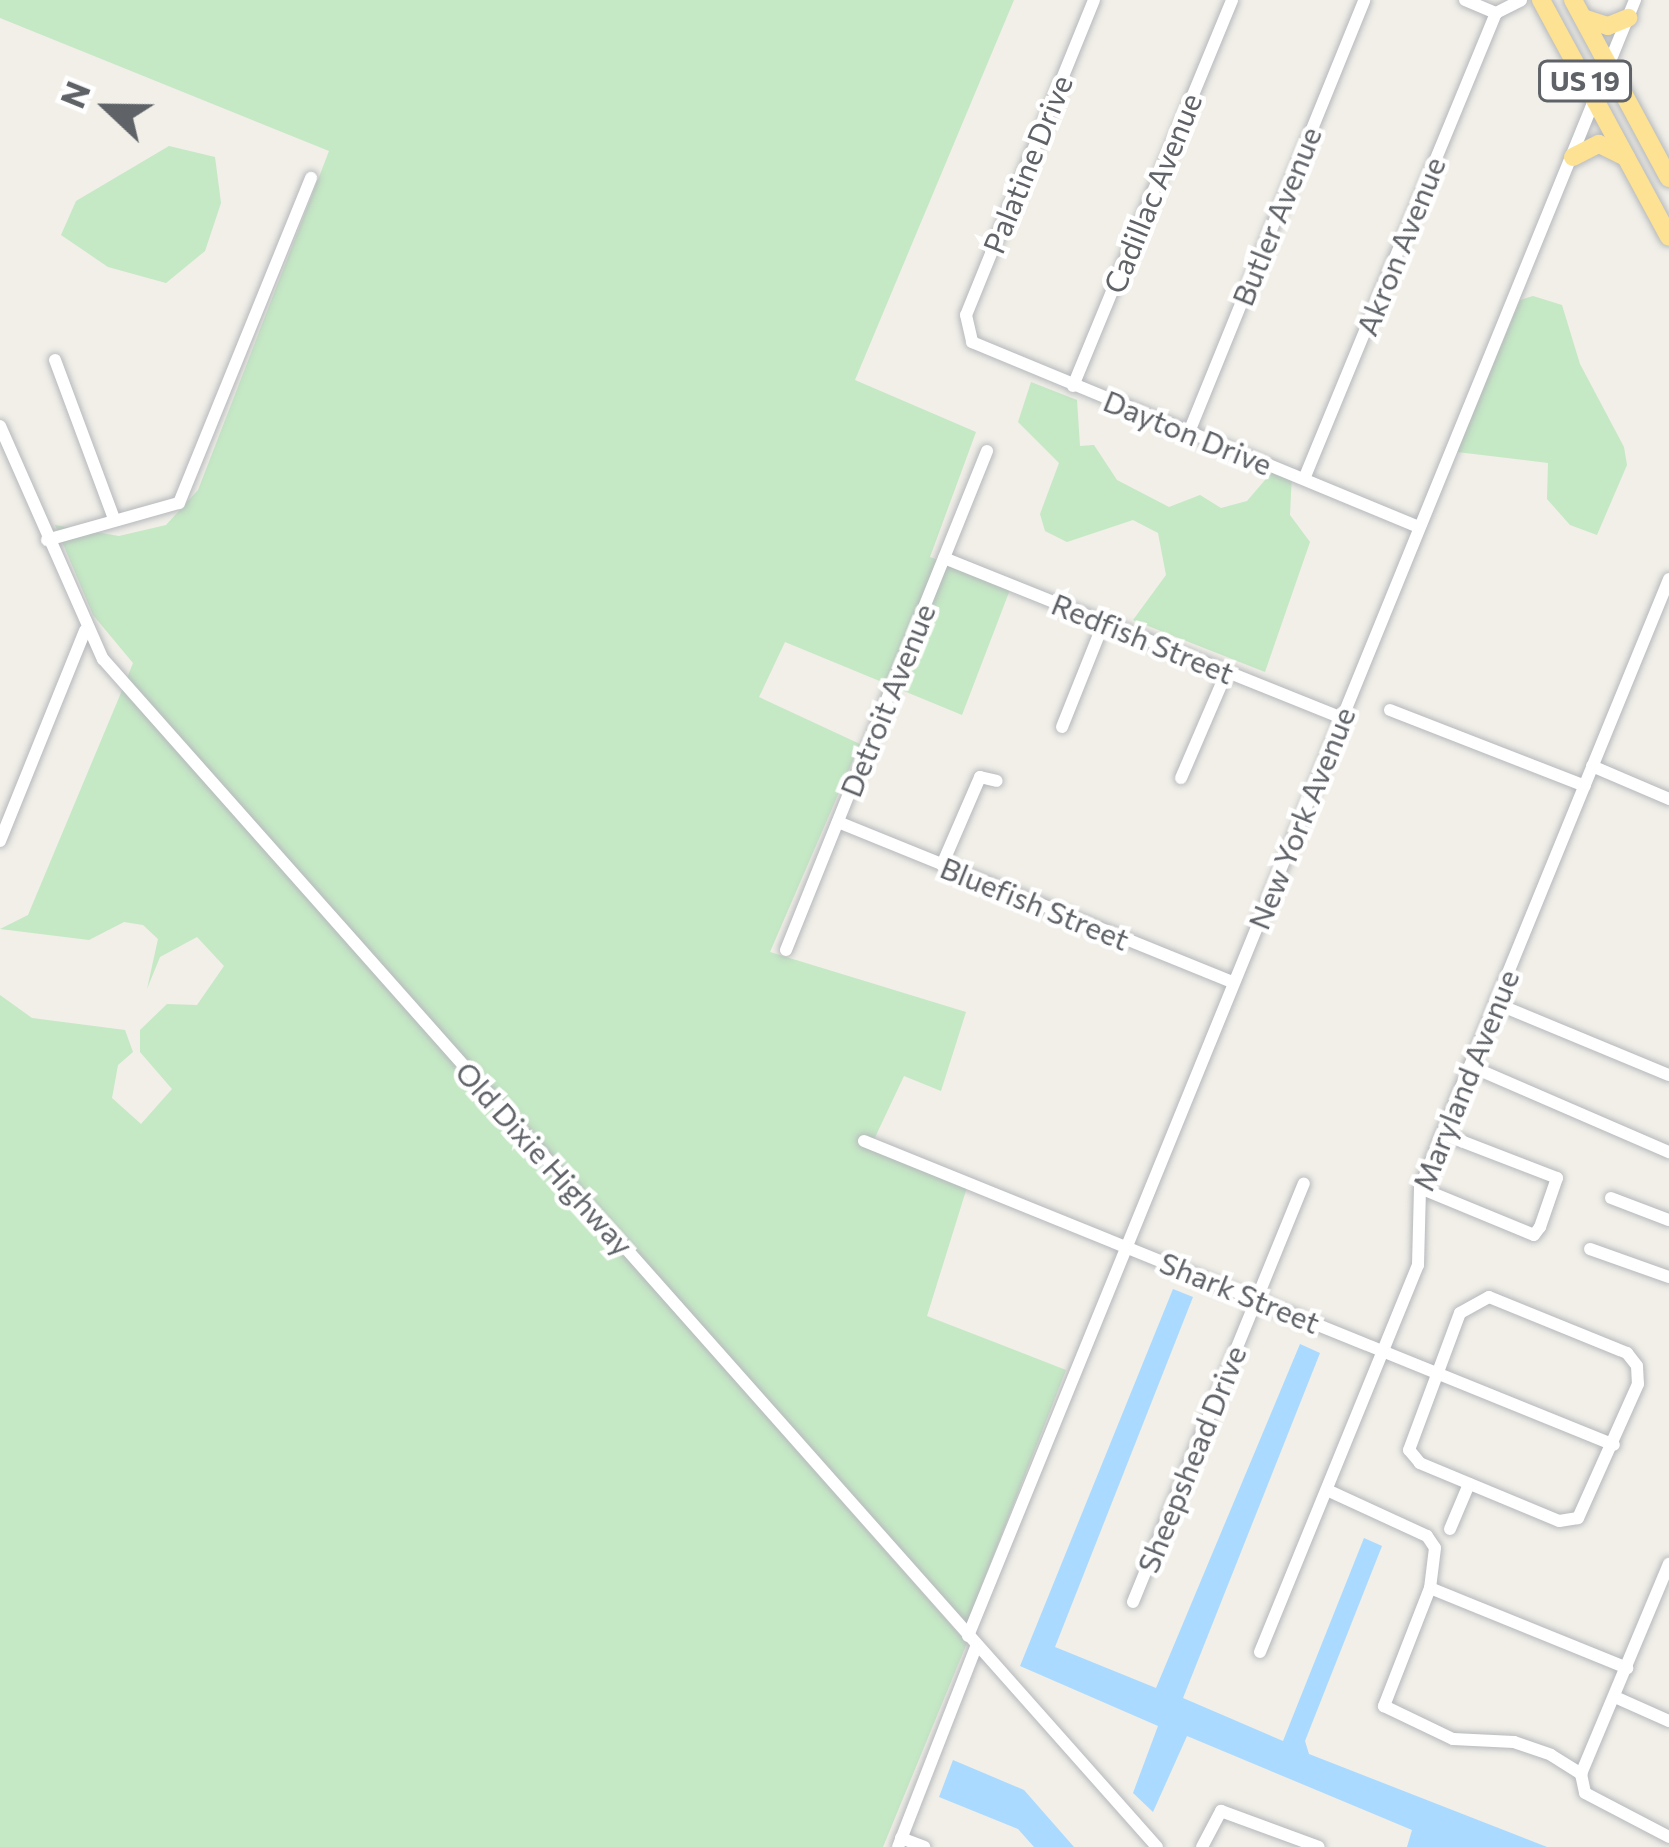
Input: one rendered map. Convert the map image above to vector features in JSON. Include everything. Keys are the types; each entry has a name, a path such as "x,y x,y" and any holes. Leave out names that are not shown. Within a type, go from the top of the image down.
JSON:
{"highway":[{"name":"US 19","path":"1541,0 1669,237"},
{"name":"US 19","path":"1578,9 1669,178"},
{"path":"1578,9 1608,26 1631,9"},
{"path":"1573,157 1599,144 1626,157"}],"street":[{"name":"Palatine Drive","path":"965,330 1094,0"},
{"name":"Cadillac Avenue","path":"1072,386 1232,0"},
{"name":"Butler Avenue","path":"1189,432 1364,0"},
{"path":"1466,0 1496,13 1521,0"},
{"name":"New York Avenue","path":"900,1842 972,1642 1128,1246 1631,9"},
{"name":"Akron Avenue","path":"1304,479 1496,13"},
{"path":"46,540 112,516 179,503 311,178"},
{"name":"Dayton Drive","path":"965,330 972,342 1072,386 1418,527"},
{"path":"55,360 112,516"},
{"name":"Old Dixie Highway","path":"0,426 85,631 1157,1847"},
{"name":"Detroit Avenue","path":"786,950 987,451"},
{"name":"Redfish Street","path":"944,558 1342,718"},
{"name":"Maryland Avenue","path":"1260,1652 1418,1265 1420,1187 1669,579"},
{"path":"1062,728 1104,622"},
{"path":"0,842 85,631"},
{"path":"1181,778 1227,671"},
{"path":"1390,710 1585,786"},
{"path":"1592,766 1669,799"},
{"path":"942,865 980,777 997,781"},
{"name":"Bluefish Street","path":"838,822 1234,983"},
{"path":"1496,1003 1669,1075"},
{"path":"1470,1066 1669,1152"},
{"path":"1420,1187 1534,1235 1540,1227 1557,1178 1442,1134"},
{"name":"Shark Street","path":"864,1141 1614,1445"},
{"name":"Sheepshead Drive","path":"1133,1601 1304,1184"},
{"path":"1611,1198 1669,1220"},
{"path":"1591,1249 1669,1277"},
{"path":"1481,1297 1628,1353 1639,1384 1614,1445 1586,1512 1568,1522 1468,1484 1409,1450 1460,1313 1481,1297"},
{"path":"1450,1529 1468,1484"},
{"path":"1327,1490 1427,1536 1435,1548 1430,1588 1384,1706 1453,1739 1514,1742 1581,1774"},
{"path":"1669,1564 1581,1774 1585,1793 1669,1837"},
{"path":"1430,1588 1627,1668"},
{"path":"1654,1604 1669,1610"},
{"path":"1615,1697 1669,1721"},
{"path":"1202,1847 1221,1811 1319,1847"},
{"path":"900,1842 924,1847"}],"green space":[{"path":"0,0 1014,0 855,380 976,432 930,557 1011,587 962,715 785,642 759,697 860,744 770,952 966,1012 941,1091 904,1076 870,1148 968,1184 927,1316 1066,1370 966,1626 127,678 133,663 93,615 55,525 119,536 166,525 198,490 329,151 0,18"},
{"path":"169,146 215,157 221,203 205,251 166,283 108,267 61,235 76,201"},
{"path":"1533,296 1562,305 1580,364 1624,447 1627,465 1597,535 1570,525 1547,499 1548,463 1457,452 1520,300"},
{"path":"1031,382 1077,400 1080,446 1094,445 1117,480 1169,507 1200,495 1221,508 1247,501 1271,473 1292,472 1290,515 1310,542 1265,672 1133,620 1166,575 1158,533 1133,520 1067,542 1045,531 1040,514 1059,463 1018,422"},
{"path":"123,688 967,1643 883,1847 0,1847 0,995 32,1018 125,1030 133,1052 118,1065 112,1098 141,1124 172,1089 140,1052 140,1030 167,1004 197,1005 224,966 197,937 160,957 147,989 158,939 143,925 124,922 89,940 0,929 28,915"}],"water":[{"path":"1173,1289 1193,1297 1055,1647 1156,1688 1300,1344 1320,1353 1183,1698 1283,1741 1364,1538 1382,1546 1305,1741 1309,1754 1547,1847 1407,1847 1412,1830 1187,1736 1153,1812 1133,1793 1158,1726 1020,1666"},
{"path":"953,1760 1024,1790 1074,1847 1034,1847 1018,1829 939,1797"}]}
